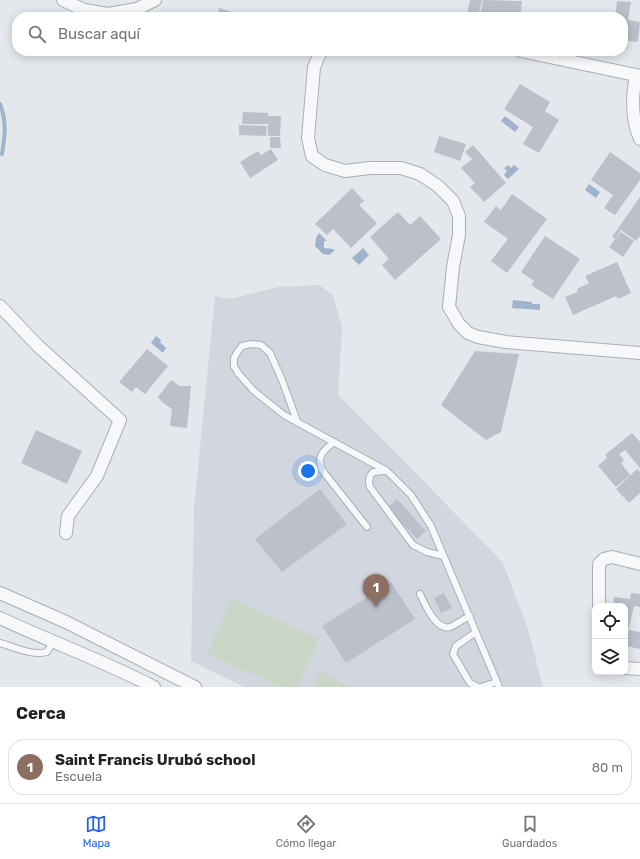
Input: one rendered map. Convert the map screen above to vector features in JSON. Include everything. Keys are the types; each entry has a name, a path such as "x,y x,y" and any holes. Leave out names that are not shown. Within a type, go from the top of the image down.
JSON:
{"street":[{"path":"63,0 84,10 96,12"},
{"path":"122,12 137,10 155,0"},
{"path":"319,56 314,67 308,138 312,156 325,165 345,171 370,168 401,168 420,174 438,186 453,201 459,216 459,235 453,267 449,307 459,324 468,333 478,337 499,341 640,353"},
{"path":"545,56 638,75 633,94 634,116 640,139"},
{"path":"0,306 37,345 120,420 97,476 68,516 66,533"},
{"path":"599,603 599,564 604,559 612,558 640,564"},
{"path":"0,593 66,622 194,687"},
{"path":"0,618 127,673 154,687"},
{"path":"628,668 640,669"}],"lane":[{"path":"297,421 270,353 261,345 251,344 242,346 234,358 234,366 238,373 254,391 284,415 387,471 411,495 431,526 498,684 481,687"},
{"path":"334,442 324,451 320,458 322,470 367,526"},
{"path":"387,471 373,472 370,476 370,487 413,545 427,552 444,556"},
{"path":"420,594 437,624 449,627 470,616"},
{"path":"476,632 456,646 454,654 470,683 478,687"},
{"path":"0,643 32,653 43,653 47,652 53,642"}],"shaded area":[{"path":"319,285 333,295 342,327 338,395 503,563 528,629 543,687 244,687 191,661 194,508 215,296 230,299 278,287"}],"green space":[{"path":"232,599 319,639 297,687 280,687 207,653"},
{"path":"320,671 351,687 312,687"}],"water":[{"path":"505,116 519,127 515,132 501,121"},
{"path":"508,165 511,168 514,165 519,169 508,179 504,175 507,171 504,168"},
{"path":"589,184 600,192 596,198 585,190"},
{"path":"319,233 327,241 324,241 324,248 334,249 334,251 329,255 323,254 315,246 316,238"},
{"path":"363,248 369,255 359,265 352,258"},
{"path":"513,300 540,304 540,310 512,308"},
{"path":"156,336 161,340 160,342 166,348 163,353 151,343"}],"building":[{"path":"470,0 482,0 479,12 468,12"},
{"path":"483,0 522,1 521,12 481,12"},
{"path":"617,1 631,2 628,20 628,12 616,12"},
{"path":"219,8 232,12 218,12"},
{"path":"628,20 640,22 638,42 628,41"},
{"path":"520,84 550,102 545,111 559,120 539,153 523,144 533,127 504,109"},
{"path":"243,112 268,113 268,116 281,116 280,136 268,136 268,124 242,124"},
{"path":"239,125 267,126 266,136 239,135"},
{"path":"439,136 466,144 460,161 434,152"},
{"path":"270,137 280,137 281,148 270,148"},
{"path":"473,145 506,183 484,202 470,187 475,183 461,168 472,159 465,152"},
{"path":"271,149 278,160 250,178 240,162 258,151 261,155"},
{"path":"610,152 640,173 640,180 615,215 604,208 613,195 591,180"},
{"path":"352,188 364,201 359,205 377,223 351,248 333,229 327,235 315,224"},
{"path":"512,194 547,219 507,273 491,261 508,239 484,222 496,206 501,210"},
{"path":"640,197 640,236 636,241 621,230 615,239 612,237"},
{"path":"398,212 410,225 420,216 441,239 395,280 382,265 389,259 370,237"},
{"path":"621,232 634,241 623,257 609,247"},
{"path":"545,236 580,259 553,299 531,285 534,281 521,272"},
{"path":"617,262 631,293 618,299 616,296 573,315 565,297 578,292 577,289 589,283 585,276"},
{"path":"147,349 168,366 145,394 136,387 132,392 119,382"},
{"path":"475,351 519,354 501,432 486,440 441,405"},
{"path":"171,380 180,386 191,386 187,428 170,426 172,409 158,397"},
{"path":"36,430 82,451 67,484 21,463"},
{"path":"632,433 640,442 640,468 625,450 619,454 624,460 621,463 630,475 616,487 598,466 607,458 605,455"},
{"path":"637,469 640,472 640,493 629,503 616,489"},
{"path":"320,489 347,524 282,572 255,539"},
{"path":"397,499 426,531 417,539 387,508"},
{"path":"391,582 415,619 346,663 322,626"},
{"path":"444,593 452,608 441,613 434,598"},
{"path":"631,593 640,594 640,607 634,606 628,631 628,603 613,603 614,597 630,599"},
{"path":"629,630 640,632 640,649 628,646"}],"waterway":[{"path":"0,104 4,117 5,129 2,154"}],"place":[{"name":"Saint Francis Urubó school","path":"376,607"}]}
